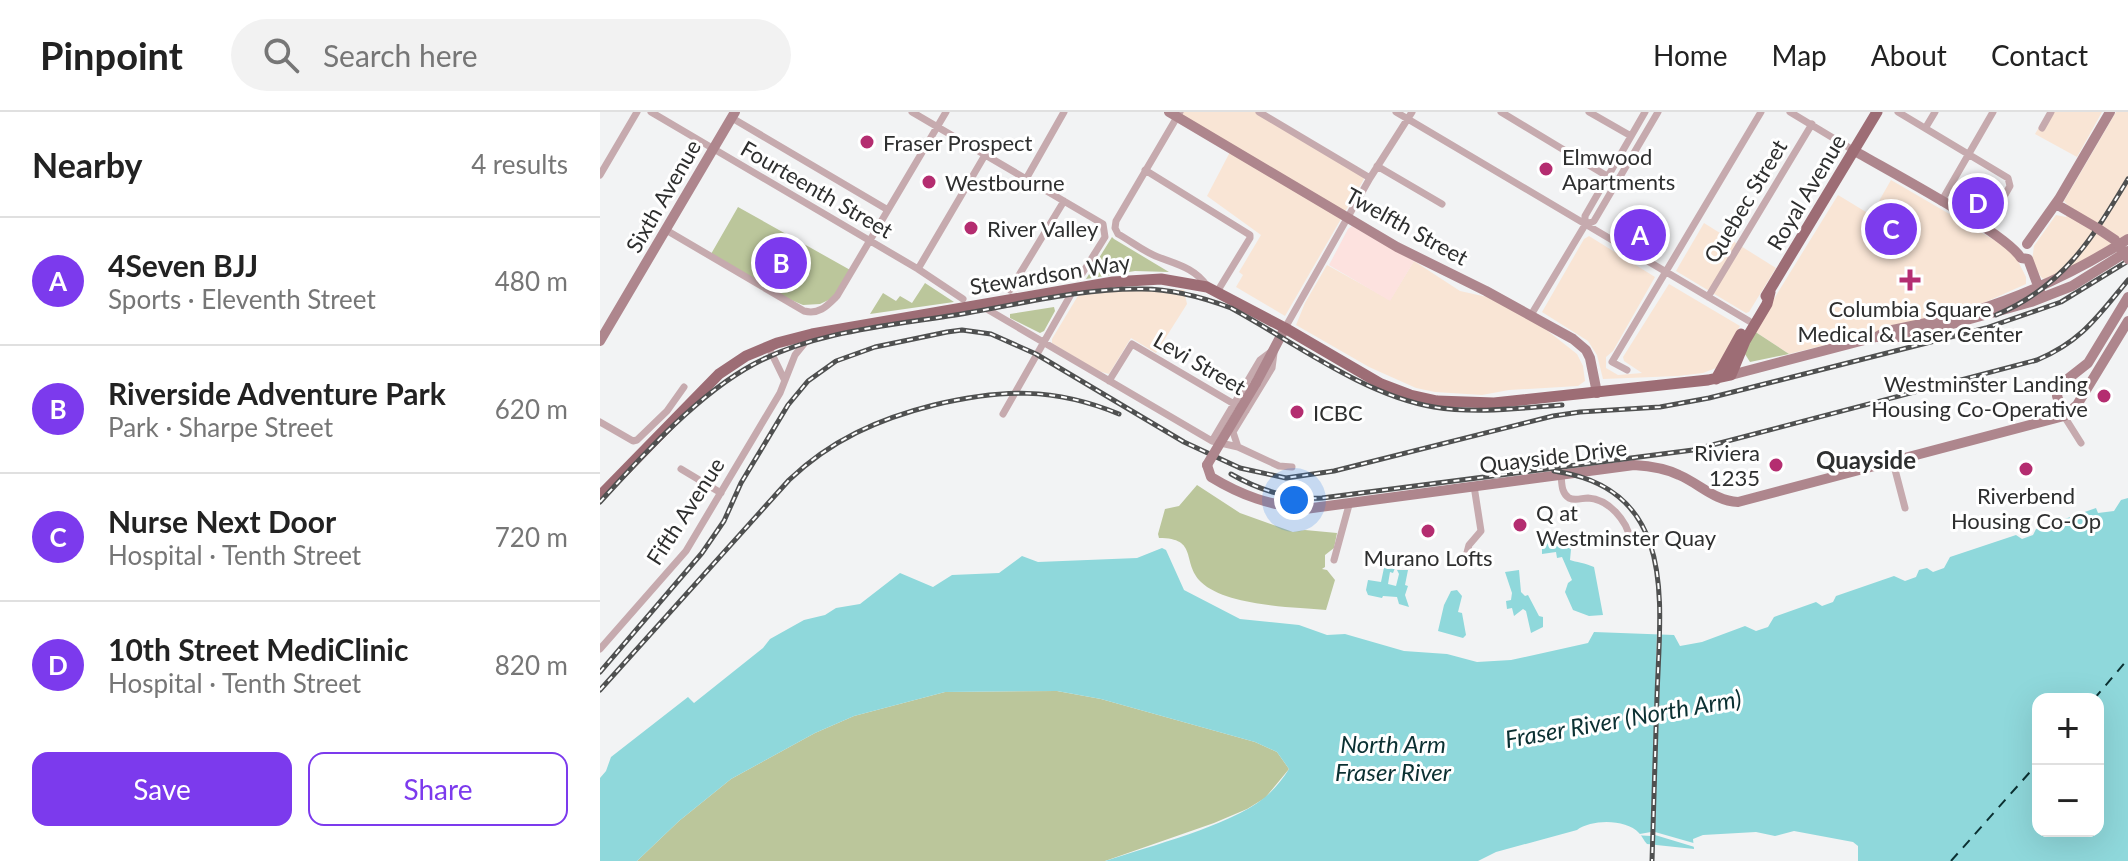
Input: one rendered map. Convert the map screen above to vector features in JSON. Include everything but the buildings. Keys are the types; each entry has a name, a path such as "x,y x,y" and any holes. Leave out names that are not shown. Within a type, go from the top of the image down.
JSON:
{"main road":[{"name":"Royal Avenue","path":"1731,375 1770,292 1877,112"},
{"name":"Stewardson Way","path":"600,496 719,374 768,346 812,334 980,305 1077,283 1133,279 1182,281 1212,290 1381,384 1437,401 1494,403 1731,375"},
{"name":"Royal Avenue","path":"1716,379 1761,300 1770,292"}],"street":[{"path":"600,175 637,112"},
{"name":"Fourteenth Street","path":"651,112 918,269 963,299"},
{"path":"912,112 1103,224 1105,237 1003,414"},
{"path":"666,230 804,311 811,313 824,309 837,296 946,112"},
{"path":"1026,179 1064,112"},
{"path":"1259,112 1370,178"},
{"path":"1396,112 1410,116 1585,225 1749,321"},
{"path":"1501,112 1607,176"},
{"path":"1589,112 1631,136"},
{"path":"1531,315 1585,225 1585,216 1645,112"},
{"path":"1585,225 1594,221 1658,112"},
{"path":"1627,370 1612,362 1761,112"},
{"path":"1790,112 1989,230 2024,246"},
{"path":"1898,112 2010,180 1989,230"},
{"path":"1926,127 1935,112"},
{"path":"1941,202 1993,112"},
{"path":"2042,128 2051,112"},
{"path":"2043,298 2028,259 2021,258 2024,246 2049,220 2049,215 2110,112"},
{"path":"1145,170 1247,231 1250,238 1212,290 1200,275 1158,258 1118,234 1115,225 1145,170 1176,114"},
{"name":"Twelfth Street","path":"1176,114 1397,247 1573,339 1586,350 1594,369 1597,393"},
{"path":"733,115 888,210"},
{"name":"Sixth Avenue","path":"600,341 733,115"},
{"path":"1285,328 1377,166 1410,116"},
{"name":"Quebec Street","path":"1708,297 1812,124"},
{"path":"918,269 985,155"},
{"path":"1377,166 1442,204"},
{"path":"1010,290 1064,201"},
{"path":"2056,204 2115,240 2128,259"},
{"path":"1731,375 1876,337 1887,331 1968,313 2039,287 2092,262 2128,239"},
{"path":"1876,337 1903,337 2043,298 2084,279 2128,251"},
{"path":"2081,443 2064,416 2057,396 2060,385 2088,363 2128,297"},
{"path":"980,305 1212,441 1238,447 1279,466 1292,467"},
{"path":"2064,416 2077,405 2128,321"},
{"name":"Quayside Drive","path":"1285,328 1207,470 1211,477 1232,490 1276,505 1305,509 1649,466 1680,475 1717,498 1738,502 2064,416"},
{"name":"Fifth Avenue","path":"600,649 676,565 780,393 795,355 812,334"},
{"name":"Levi Street","path":"1109,381 1132,344 1246,411"},
{"path":"768,346 784,381"},
{"path":"1212,441 1260,360 1274,350"},
{"path":"1238,447 1233,432 1273,364 1274,350"},
{"path":"600,422 633,441 667,411 684,387"},
{"path":"1893,462 1905,508"},
{"path":"681,469 721,493"},
{"path":"1561,475 1568,497 1595,499 1603,503 1628,526 1630,539"},
{"path":"1465,560 1469,545 1481,531 1474,486"},
{"path":"1334,560 1349,505"}],"shaded area":[{"path":"1172,112 1257,112 1362,175 1364,179 1285,316 1236,287 1243,275 1239,272 1261,235 1207,196 1230,152"},
{"path":"2048,112 2102,112 2077,157 2035,134"},
{"path":"2116,112 2128,112 2128,234 2075,267 2044,279 2032,261 2034,246 2056,215 2066,217 2071,209 2064,201"},
{"path":"1891,180 2013,251 2026,277 2026,284 1970,309 1789,354 1754,331 1838,195 1871,215"},
{"path":"1704,223 1776,268 1749,312 1676,271"},
{"path":"1352,226 1414,261 1390,301 1329,265"},
{"path":"1589,236 1655,277 1613,351 1606,357 1606,368 1618,375 1642,373 1624,361 1623,357 1669,284 1740,326 1716,368 1678,376 1603,379 1597,355 1588,341 1542,312 1584,239"},
{"path":"1414,261 1460,291 1487,297 1539,324 1577,354 1585,381 1578,386 1509,390 1482,395 1435,392 1416,388 1369,367 1296,325 1327,265 1390,300"},
{"path":"1130,287 1184,290 1187,304 1156,353 1131,338 1109,374 1098,371 1052,343 1079,294"}],"green space":[{"path":"738,207 852,271 837,296 820,304 803,305 711,254"},
{"path":"1112,237 1169,272 1135,271 1086,279"},
{"path":"925,283 954,302 870,314 883,293 896,301 900,296 912,303"},
{"path":"1054,307 1055,311 1040,333 1010,318 1010,314"},
{"path":"1754,331 1789,354 1750,362 1745,354"},
{"path":"1197,485 1240,513 1293,532 1337,533 1334,548 1325,555 1325,567 1322,569 1327,570 1335,580 1326,610 1243,601 1212,590 1201,582 1185,547 1180,542 1159,538 1158,534 1165,509 1179,506"},
{"path":"1057,691 1101,699 1255,742 1277,752 1289,769 1265,798 1247,809 1105,861 637,861 679,821 731,779 815,733 854,716 945,692"}],"water":[{"name":"North Arm Fraser River","path":"2128,498 2128,861 1858,861 1858,846 1853,842 1794,831 1775,836 1756,832 1703,835 1693,839 1694,849 1647,844 1633,828 1609,822 1583,826 1496,852 1478,861 1105,861 1231,818 1264,798 1289,769 1277,752 1255,742 1101,699 1057,691 945,692 854,716 815,733 731,779 679,821 637,861 600,861 600,778 611,757 688,697 694,703 770,639 804,620 825,615 836,608 860,604 900,573 933,587 952,575 999,573 1022,556 1038,562 1137,558 1162,548 1166,550 1184,590 1240,619 1299,625 1327,635 1345,634 1404,651 1447,654 1477,662 1511,660 1588,643 1594,632 1674,635 1680,646 1702,642 1745,626 1756,631 1768,627 1774,617 1816,602 1822,606 1833,602 1836,596 1894,576 1905,581 1916,577 1919,570 1927,568 1933,572 1944,568 1950,557 2016,535 2022,539 2033,535 2036,529 2096,508 2098,513 2114,511 2121,500"},
{"path":"1555,538 1555,542 1571,549 1570,560 1594,567 1603,615 1589,616 1573,610 1565,592 1572,580 1562,557 1557,558 1556,552 1542,554 1542,540"},
{"path":"1385,563 1395,568 1393,573 1390,572 1388,584 1396,586 1397,570 1408,570 1405,595 1409,607 1399,604 1397,597 1368,595 1368,580 1381,582"},
{"path":"1519,570 1521,592 1528,595 1539,616 1543,617 1543,627 1531,633 1526,611 1523,609 1514,616 1512,608 1507,609 1506,601 1511,600 1512,593 1505,572"},
{"path":"1457,590 1462,596 1458,612 1462,613 1466,635 1463,638 1438,631 1444,605 1451,591"}],"pier":[{"path":"1657,630 1661,630 1655,832 1697,844 1698,848 1655,835 1654,849 1651,849 1651,836 1634,835 1651,832"}],"ferry route":[{"path":"2099,693 2128,659"},
{"path":"1951,861 2036,765"}],"railway":[{"path":"1996,315 2040,290 2074,259 2102,222 2128,179"},
{"path":"600,672 702,553 724,521 741,483 788,405 808,381 836,361 875,347 962,330 991,334 1036,354 1184,442 1240,468 1286,478 1334,471 1553,416 1660,407 1709,398 1986,328 2061,302 2128,261"},
{"path":"1231,474 1275,493 1322,498 1693,450 2037,360 2078,336 2128,280"},
{"path":"600,502 692,408 733,377 778,353 804,343 858,330 1098,291 1165,290 1220,304 1355,379 1407,401 1466,410 1562,405"},
{"path":"600,690 789,480 839,442 894,417 982,396 1050,395 1119,414"},
{"path":"1554,471 1594,482 1623,501 1642,526 1654,555 1660,624 1652,861"}],"place":[{"name":"Fraser Prospect","path":"867,142"},
{"name":"Elmwood Apartments","path":"1546,169"},
{"name":"Westbourne","path":"929,182"},
{"name":"10th Street MediClinic","path":"1978,203"},
{"name":"River Valley","path":"971,228"},
{"name":"Nurse Next Door","path":"1891,229"},
{"name":"4Seven BJJ","path":"1640,235"},
{"name":"Riverside Adventure Park","path":"781,263"},
{"name":"Columbia Square Medical & Laser Center","path":"1910,280"},
{"name":"Westminster Landing Housing Co-Operative","path":"2104,396"},
{"name":"ICBC","path":"1297,412"},
{"name":"Riviera 1235","path":"1776,465"},
{"name":"Riverbend Housing Co-Op","path":"2026,469"},
{"name":"Q at Westminster Quay","path":"1520,525"},
{"name":"Murano Lofts","path":"1428,531"}],"district":[{"name":"Quayside","path":"1866,459"}],"water label":[{"name":"Fraser River (North Arm)","path":"1623,718"}]}
